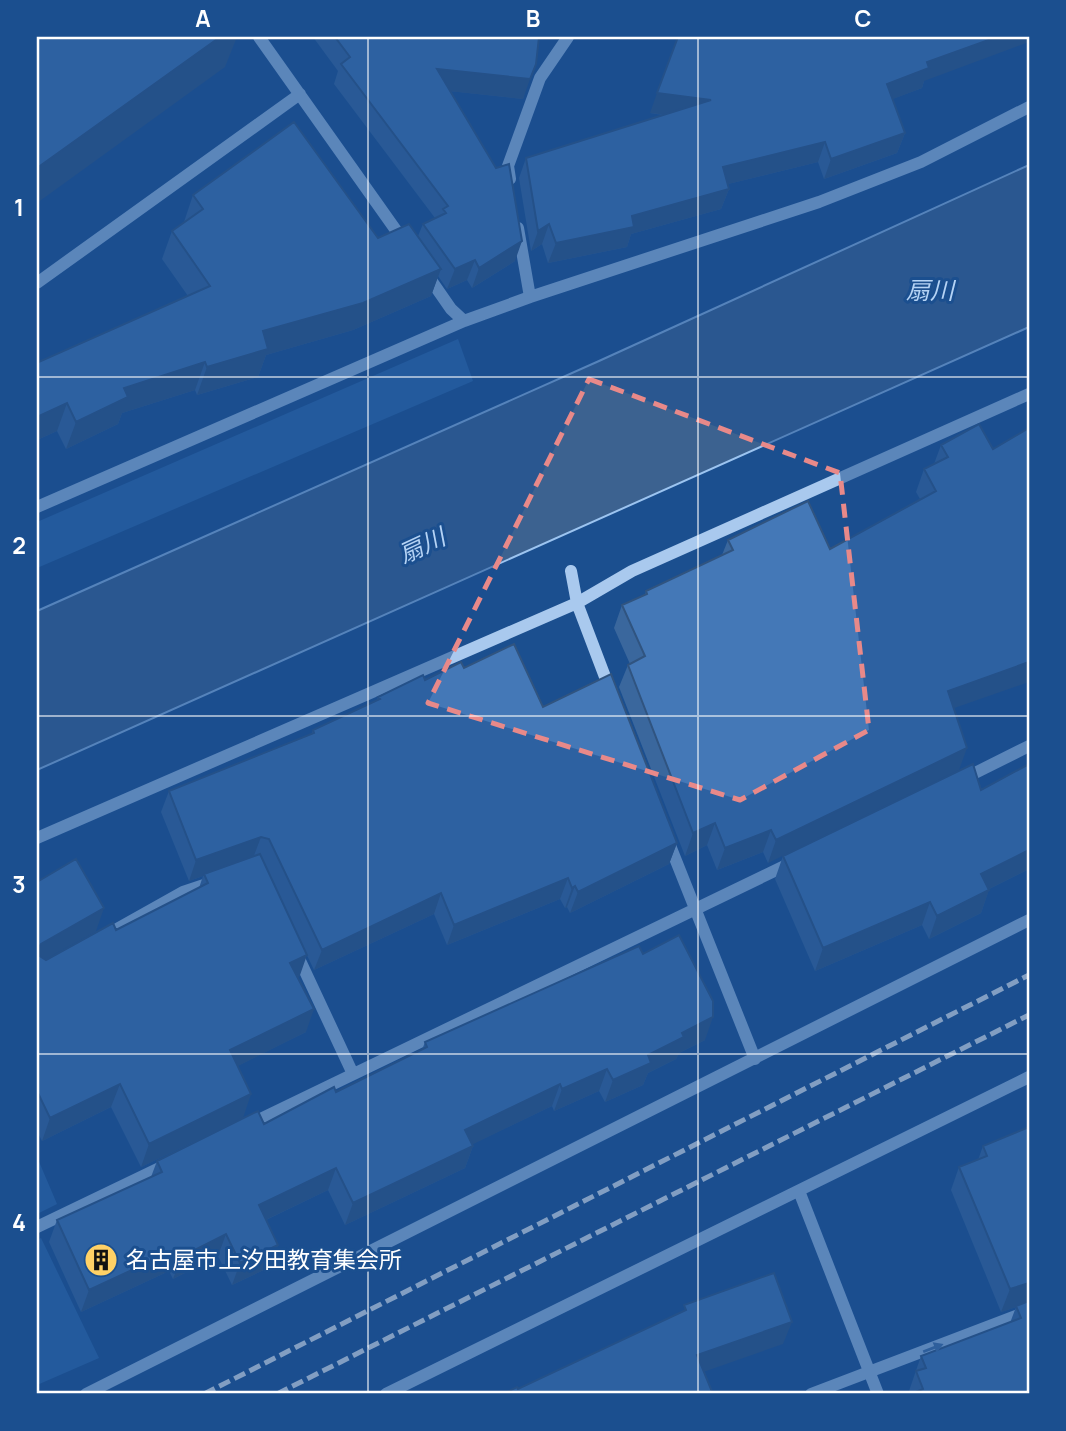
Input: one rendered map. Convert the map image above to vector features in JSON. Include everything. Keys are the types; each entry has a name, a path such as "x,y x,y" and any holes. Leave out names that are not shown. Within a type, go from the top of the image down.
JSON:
{"street":[{"path":"259,37 411,253"},
{"path":"512,192 508,166 540,78 568,37"},
{"path":"37,283 300,94"},
{"path":"37,507 464,321 819,202 921,162 1029,107"},
{"path":"517,219 530,297"},
{"path":"419,264 451,309 464,321"},
{"path":"37,838 577,603 632,571 1029,394"},
{"path":"571,571 577,603 616,706"},
{"path":"955,783 1029,746"},
{"path":"660,820 755,1059"},
{"path":"231,1133 806,855"},
{"path":"86,947 183,892 219,879"},
{"path":"86,1394 1029,920"},
{"path":"290,939 353,1074"},
{"path":"386,1394 1029,1077"},
{"path":"37,1227 183,1157"},
{"path":"799,1191 878,1394"},
{"path":"811,1394 1029,1311"}],"highlighted area":[{"path":"589,379 840,473 869,730 740,800 428,703"}],"shaded area":[{"path":"458,339 473,381 37,568 37,522"},
{"path":"37,1157 57,1204 37,1214"},
{"path":"41,1238 99,1358 37,1385 37,1240"}],"water":[{"name":"扇川","path":"1029,165 1029,327 37,770 37,611 599,361"}],"building":[{"path":"37,37 220,37 37,168"},
{"path":"335,37 539,37 536,64 530,79 437,69 496,168 509,164 522,241 479,268 475,260 455,269 423,224 446,213 443,209 448,206 341,64 350,57"},
{"path":"678,37 997,37 927,62 929,68 887,84 905,133 831,159 825,142 723,167 729,189 632,216 634,227 556,243 549,224 538,231 526,158 711,100 657,93"},
{"path":"294,122 378,238 409,224 441,269 363,303 263,331 268,349 207,367 205,362 124,388 128,397 76,422 67,403 37,417 37,356 39,362 210,286 172,231 203,209 193,195"},
{"path":"979,424 993,449 1029,428 1029,662 948,691 967,748 776,840 771,830 725,848 715,823 693,833 628,665 645,656 622,605 733,550 728,540 808,501 830,549 936,491 924,469 948,457 941,445"},
{"path":"514,644 543,707 611,674 677,843 578,892 575,886 572,888 568,878 454,925 441,893 322,950 269,839 261,837 196,860 169,791 314,733 313,730 380,699 378,697 423,675 425,680 461,662 464,668"},
{"path":"973,764 981,790 1029,764 1029,850 981,874 989,890 937,916 930,902 823,948 783,856"},
{"path":"260,854 307,955 290,963 314,1009 230,1050 251,1094 149,1144 120,1084 50,1118 37,1091 37,950 38,955 46,960 113,923 116,930 208,883 204,874"},
{"path":"76,859 104,908 41,944 37,950 37,882"},
{"path":"679,935 713,1001 713,1017 682,1033 684,1037 648,1055 651,1063 613,1080 607,1069 562,1089 560,1084 465,1130 473,1146 353,1203 336,1168 259,1205 278,1245 240,1263 226,1234 181,1257 177,1249 89,1290 57,1220 162,1172 157,1161 258,1111 264,1124 334,1087 336,1092 427,1047 425,1042 639,946 643,954"},
{"path":"1029,1127 1029,1283 1010,1289 959,1167 987,1156 983,1146"},
{"path":"774,1273 792,1322 697,1355 713,1394 503,1394 686,1310 684,1305"},
{"path":"1029,1301 1029,1394 911,1394 923,1389 916,1371 926,1368 921,1356 1021,1318 1016,1306"}],"railway":[{"path":"204,1394 1029,975"},
{"path":"277,1394 1029,1015"}],"place":[{"name":"名古屋市上汐田教育集会所","path":"101,1260"}]}
